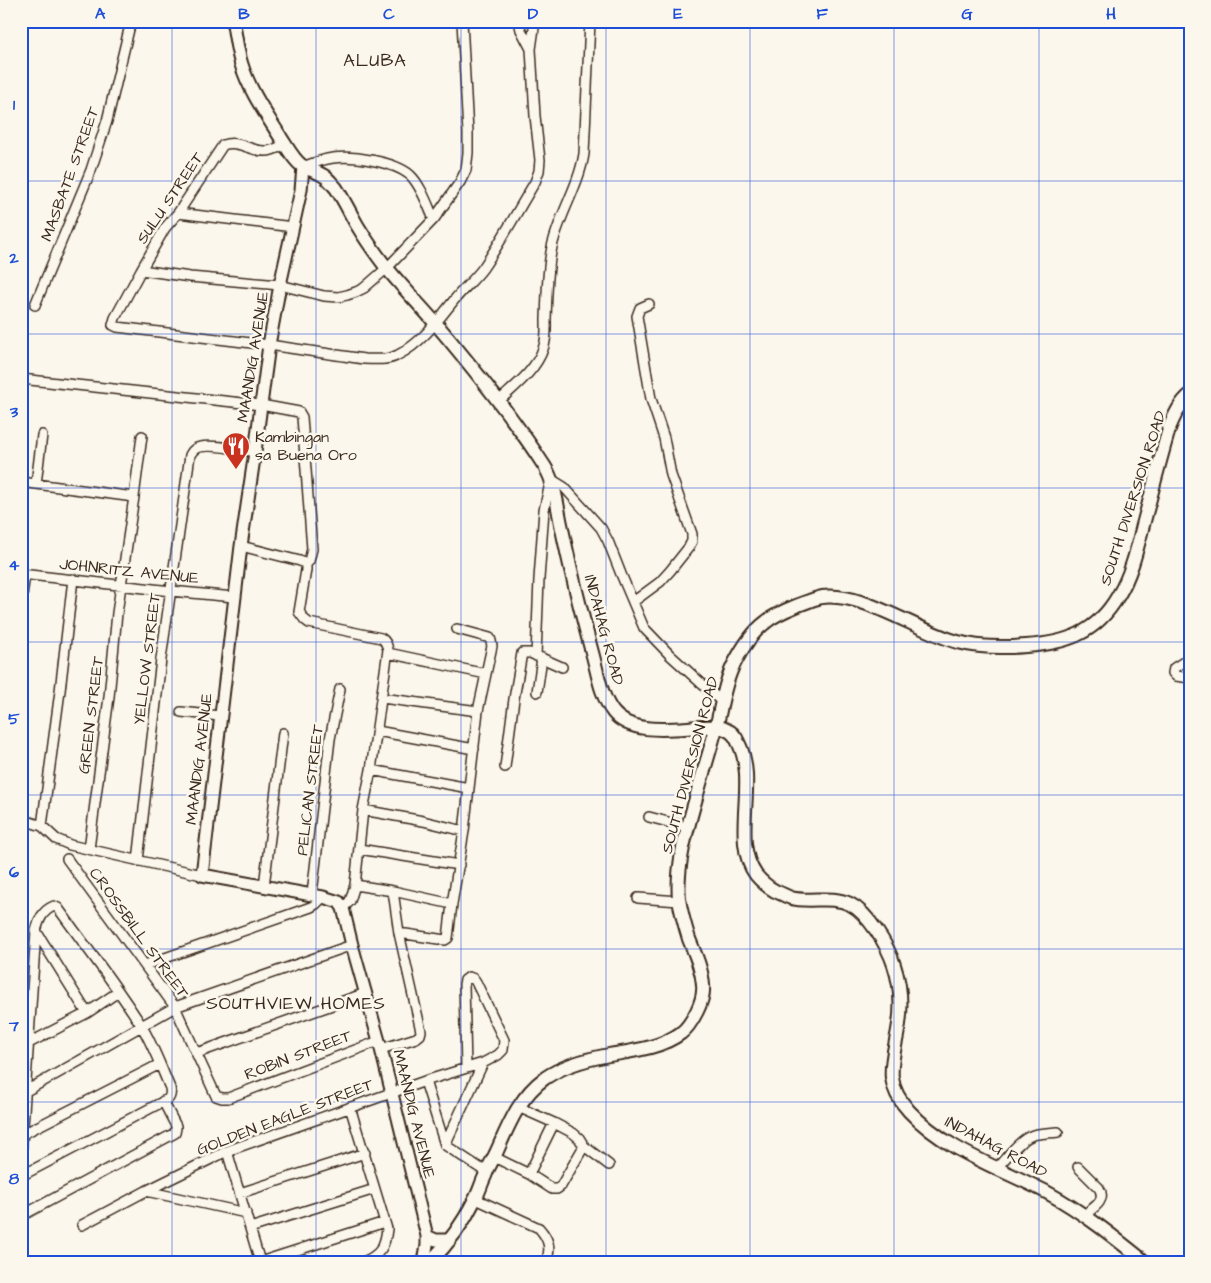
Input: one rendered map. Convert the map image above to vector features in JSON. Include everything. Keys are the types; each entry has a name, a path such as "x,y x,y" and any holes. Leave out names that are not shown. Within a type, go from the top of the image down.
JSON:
{"main road":[{"name":"INDAHAG ROAD","path":"233,21 242,66 251,88 296,160 331,182 358,228 387,268 499,401 546,469 551,479 570,567 602,690 614,712 626,723 637,727 716,726 725,729 734,736 744,760 746,851 754,873 770,888 790,898 836,900 848,903 858,909 869,922 889,953 900,992 899,1023 892,1058 892,1084 908,1111 930,1130 954,1146 1048,1193 1084,1215 1145,1262"},
{"name":"SOUTH DIVERSION ROAD","path":"430,1262 450,1240 476,1199 486,1172 518,1107 533,1088 549,1075 584,1060 658,1045 679,1035 686,1030 699,1008 704,986 700,966 684,923 680,901 679,872 687,827 726,684 734,664 751,636 766,622 786,610 822,597 838,598 871,605 922,629 958,642 988,648 1044,645 1060,642 1081,634 1090,628 1115,601 1123,587 1138,543 1170,426 1185,399 1190,395"}],"street":[{"name":"MASBATE STREET","path":"35,305 91,170 109,113 131,21"},
{"path":"140,270 280,286 324,296 338,297 364,288 387,268 434,219 460,182 466,170 468,133 462,21"},
{"path":"519,21 521,30 531,49"},
{"path":"269,346 364,359 388,359 406,350 436,324 457,296 482,269 511,224 535,182 539,171 540,160 531,49 535,21"},
{"path":"499,401 538,359 546,341 552,245 582,165 584,154 590,21"},
{"name":"SULU STREET","path":"269,346 113,325 114,318 165,228 178,213 223,145 228,143 236,144 255,150 268,151 285,144"},
{"path":"303,166 334,158 365,159 394,166 411,176 418,185 434,219"},
{"name":"MAANDIG AVENUE","path":"202,875 234,597 260,406 280,286 301,190 303,166"},
{"path":"178,213 293,228"},
{"path":"633,602 660,582 692,541 692,534 671,475 664,438 649,391 636,316 640,308 649,304"},
{"path":"21,379 260,406 300,413 302,417 312,549 309,561 306,564 300,612 302,618 309,623 381,638 388,646 382,698 363,810 355,885 350,901 347,904 342,905 336,900 312,894 202,875 89,850 70,845 56,838 42,826 21,819"},
{"path":"36,484 42,435"},
{"name":"GREEN STREET","path":"89,850 109,697 117,613 142,436"},
{"name":"YELLOW STREET","path":"138,861 161,659 192,451 200,446 207,446 255,452"},
{"path":"537,692 539,579 544,510 551,479 564,487 601,528 641,622 649,634 722,702"},
{"path":"21,482 134,497"},
{"path":"241,546 306,564"},
{"path":"21,604 23,574"},
{"name":"JOHNRITZ AVENUE","path":"23,574 234,597"},
{"path":"42,826 73,579"},
{"path":"399,933 445,940 448,938 464,831 478,711 492,646 490,638 457,629"},
{"path":"505,767 514,699 523,652 562,667"},
{"path":"388,653 486,674"},
{"path":"1190,658 1174,668 1173,672 1176,676 1190,678"},
{"name":"PELICAN STREET","path":"312,894 330,739 340,689"},
{"path":"382,698 478,711"},
{"path":"181,712 220,716"},
{"path":"376,731 474,748"},
{"path":"264,886 283,733"},
{"path":"371,770 469,788"},
{"path":"363,810 464,831"},
{"path":"649,817 687,827"},
{"path":"359,849 459,865"},
{"name":"CROSSBILL STREET","path":"67,859 175,1007 216,1096 228,1098"},
{"path":"355,885 393,890 452,904"},
{"name":"ROBIN STREET","path":"228,1098 380,1045 416,1038 420,1035 421,1031 399,933 393,890"},
{"path":"144,965 311,908 323,897"},
{"path":"638,898 680,901"},
{"name":"MAANDIG AVENUE","path":"342,905 380,1045 427,1236 424,1262"},
{"path":"21,1157 36,931 41,916 54,906 58,908 141,1026 160,1064 171,1093 163,1101 21,1176"},
{"path":"36,931 87,1013"},
{"path":"26,1091 175,1007 352,945"},
{"name":"GOLDEN EAGLE STREET","path":"82,1225 227,1151 425,1081 483,1063 498,1055 504,1050 504,1040 474,978 469,977 466,978 464,984 466,1068"},
{"path":"29,1043 87,1013 118,992"},
{"path":"197,1053 366,993"},
{"path":"445,1145 483,1063"},
{"path":"23,1134 160,1064"},
{"path":"425,1081 445,1145 486,1172"},
{"path":"21,1214 26,1214 175,1133 176,1126 163,1101"},
{"path":"518,1107 573,1133 584,1146 609,1166"},
{"path":"350,1108 387,1229 386,1241 381,1249 374,1258 363,1262"},
{"path":"529,1174 554,1123"},
{"path":"997,1168 1021,1142 1032,1135 1058,1132"},
{"path":"494,1157 529,1174 552,1189 557,1189 561,1186 584,1146"},
{"path":"227,1151 260,1262 385,1222"},
{"path":"240,1194 365,1153"},
{"path":"1078,1166 1102,1193 1101,1200 1084,1215"},
{"path":"250,1228 375,1189"},
{"path":"146,1191 246,1214"},
{"path":"476,1199 539,1228 548,1241 549,1255 546,1262"},
{"path":"427,1236 436,1240 450,1240"}],"place":[{"name":"Kambingan sa Buena Oro","path":"236,470"}],"district":[{"name":"ALUBA","path":"375,60"},
{"name":"SOUTHVIEW HOMES","path":"296,1003"}]}
